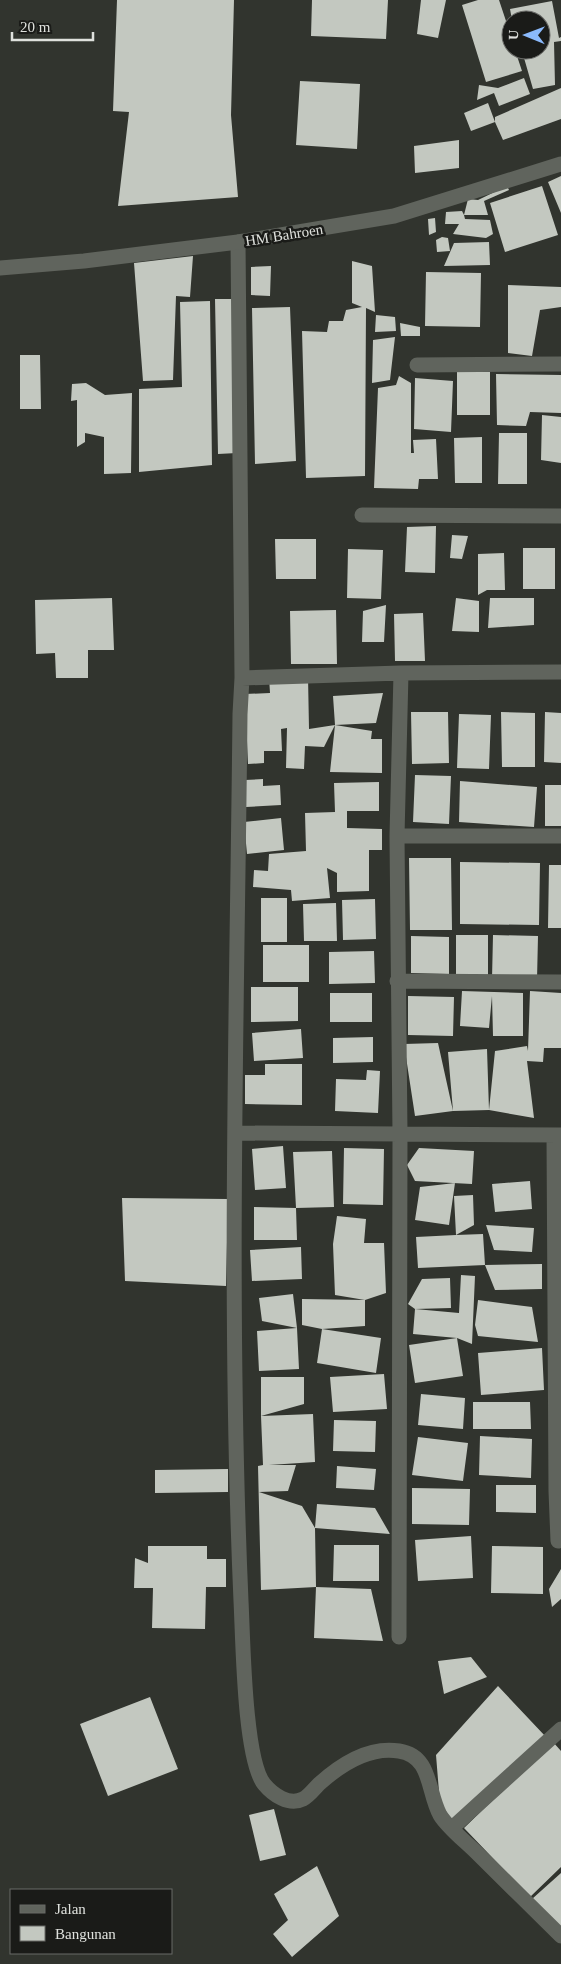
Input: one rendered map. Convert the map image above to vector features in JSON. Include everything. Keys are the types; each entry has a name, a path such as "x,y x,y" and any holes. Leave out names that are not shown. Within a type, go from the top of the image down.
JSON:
{"street":[{"name":"HM Bahroen","path":"0,268 84,261 238,242 394,216 561,164"},
{"path":"238,242 242,678 235,1133 237,1495 244,1671 252,1755 263,1783 281,1799 292,1802 304,1799 322,1781 353,1759 377,1751 396,1750 410,1753 420,1761 427,1774 441,1818 561,1936"},
{"path":"417,364 561,364"},
{"path":"362,515 561,516"},
{"path":"242,678 401,673 561,672"},
{"path":"399,1637 400,1134 397,836 401,673"},
{"path":"397,836 561,836"},
{"path":"397,982 561,982"},
{"path":"235,1133 557,1135 556,1482 558,1541"},
{"path":"452,1828 561,1729"}],"building":[{"path":"117,0 234,0 231,115 238,197 118,206 129,112 113,111"},
{"path":"312,0 388,0 386,39 311,36"},
{"path":"421,0 446,0 438,38 417,34"},
{"path":"478,0 499,0 502,10 501,60 518,60 522,71 486,82 462,5"},
{"path":"552,1 559,38 561,37 561,41 554,42 555,85 533,89 525,60 551,60 551,10 510,9"},
{"path":"524,78 530,94 499,106 494,93 477,100 479,85 498,88"},
{"path":"300,81 360,84 357,149 296,145"},
{"path":"561,88 561,119 503,140 495,122 495,117"},
{"path":"488,103 495,122 471,131 464,113"},
{"path":"459,140 459,168 415,173 414,146"},
{"path":"561,176 561,213 548,182"},
{"path":"507,186 509,190 484,201 488,215 464,215 468,199 478,200"},
{"path":"542,186 558,235 505,252 490,203"},
{"path":"462,211 465,219 490,220 493,234 486,238 453,234 459,224 445,224 446,212"},
{"path":"435,218 436,232 429,235 428,219"},
{"path":"442,237 448,238 450,251 437,252 436,240"},
{"path":"489,242 490,265 444,266 454,243"},
{"path":"193,256 190,297 176,296 173,380 143,381 134,263"},
{"path":"352,261 372,266 375,312 366,308 365,476 306,478 302,331 327,332 329,321 343,321 346,310 362,307 352,303"},
{"path":"271,266 270,296 251,295 251,267"},
{"path":"426,272 481,273 480,327 425,326"},
{"path":"508,285 561,287 561,307 540,310 532,356 508,353"},
{"path":"215,299 233,299 237,453 218,454"},
{"path":"210,301 212,465 139,472 139,389 182,387 180,302"},
{"path":"290,307 296,461 255,464 252,308"},
{"path":"376,315 395,317 396,331 375,332"},
{"path":"400,323 420,327 420,336 401,336"},
{"path":"395,337 390,380 372,383 373,340"},
{"path":"20,355 40,355 41,409 20,409"},
{"path":"457,372 490,372 490,415 457,415"},
{"path":"496,374 561,375 561,413 530,412 526,426 497,425"},
{"path":"399,376 411,383 411,453 414,453 413,440 436,439 438,479 419,479 418,489 374,488 378,388 396,385"},
{"path":"415,378 453,381 451,432 414,429"},
{"path":"86,383 105,395 132,393 131,473 104,474 104,437 85,433 85,442 77,447 77,400 71,401 72,384"},
{"path":"542,415 561,417 561,463 541,460"},
{"path":"499,433 527,433 527,484 498,484"},
{"path":"482,437 482,483 455,483 454,438"},
{"path":"436,526 435,573 405,572 407,527"},
{"path":"452,535 468,536 462,559 450,558"},
{"path":"275,539 316,539 316,579 276,579"},
{"path":"523,548 555,548 555,589 523,589"},
{"path":"348,549 383,550 381,599 347,598"},
{"path":"504,553 505,590 487,590 478,595 478,554"},
{"path":"112,598 114,650 88,650 88,678 56,678 55,653 36,654 35,600"},
{"path":"456,598 479,601 479,632 452,631"},
{"path":"490,598 534,598 534,625 488,628"},
{"path":"386,605 384,642 362,642 363,611"},
{"path":"336,610 337,664 291,664 290,611"},
{"path":"423,613 425,661 395,661 394,614"},
{"path":"308,676 309,729 335,725 324,747 305,746 304,769 286,768 287,728 281,729 282,751 264,751 264,763 248,764 245,694 270,693 269,677"},
{"path":"383,693 376,723 335,725 333,696"},
{"path":"411,712 448,712 449,763 412,764"},
{"path":"501,712 535,713 535,767 502,767"},
{"path":"545,712 561,713 561,763 544,762"},
{"path":"459,714 491,715 489,769 457,768"},
{"path":"335,725 372,731 371,739 382,739 382,773 330,772"},
{"path":"415,775 451,776 449,824 413,822"},
{"path":"263,779 263,786 280,785 281,805 246,807 245,780"},
{"path":"460,781 537,787 534,827 459,822"},
{"path":"379,782 379,811 347,811 347,828 382,829 382,850 369,850 369,891 337,892 337,873 327,868 330,898 292,901 291,890 253,887 254,870 268,871 269,854 306,851 305,813 335,812 334,783"},
{"path":"545,785 561,785 561,826 545,826"},
{"path":"281,818 284,850 247,854 244,822"},
{"path":"409,858 451,858 452,930 410,930"},
{"path":"460,862 540,863 539,925 460,924"},
{"path":"549,865 561,865 561,928 548,928"},
{"path":"261,898 287,898 287,942 261,942"},
{"path":"375,899 376,939 343,940 342,900"},
{"path":"336,903 337,941 304,941 303,904"},
{"path":"456,935 488,935 488,976 456,976"},
{"path":"493,935 538,936 537,980 492,979"},
{"path":"411,936 449,937 449,974 411,973"},
{"path":"263,945 309,945 309,982 263,982"},
{"path":"374,951 375,983 329,984 329,952"},
{"path":"251,987 298,987 298,1021 251,1022"},
{"path":"462,991 523,993 523,1036 493,1036 492,996 489,1028 460,1026"},
{"path":"530,991 561,993 561,1048 544,1048 543,1062 527,1061 534,1118 489,1110 495,1051 527,1046 528,1051"},
{"path":"330,993 372,993 372,1022 330,1022"},
{"path":"408,996 454,997 453,1036 408,1035"},
{"path":"301,1029 303,1058 254,1061 252,1033"},
{"path":"373,1037 373,1062 333,1063 333,1038"},
{"path":"438,1043 453,1111 415,1116 404,1044"},
{"path":"487,1049 489,1110 453,1111 448,1052"},
{"path":"265,1064 302,1064 302,1105 245,1104 245,1075 265,1075"},
{"path":"367,1070 380,1071 378,1113 335,1111 336,1079 366,1080"},
{"path":"283,1146 286,1188 255,1190 252,1149"},
{"path":"344,1148 384,1149 383,1205 343,1204"},
{"path":"419,1148 474,1151 472,1184 415,1181 407,1165"},
{"path":"332,1151 334,1207 296,1208 293,1152"},
{"path":"530,1181 532,1209 495,1212 492,1184"},
{"path":"455,1183 449,1225 415,1220 420,1187"},
{"path":"473,1195 474,1225 456,1235 454,1196"},
{"path":"122,1198 228,1199 226,1286 125,1281"},
{"path":"254,1207 296,1208 297,1240 254,1240"},
{"path":"337,1216 366,1219 364,1243 384,1243 386,1293 365,1300 335,1295 333,1244"},
{"path":"486,1225 534,1228 532,1252 494,1250"},
{"path":"483,1234 485,1265 418,1268 416,1237"},
{"path":"301,1247 302,1279 252,1281 250,1250"},
{"path":"542,1264 542,1289 495,1290 485,1265"},
{"path":"461,1275 475,1276 472,1344 457,1338 413,1334 415,1309 459,1313"},
{"path":"450,1278 451,1308 415,1309 408,1304 422,1279"},
{"path":"293,1294 297,1328 262,1321 259,1298"},
{"path":"302,1299 365,1300 365,1326 322,1329 302,1325"},
{"path":"478,1300 532,1307 538,1342 478,1336 475,1325"},
{"path":"297,1328 299,1369 259,1371 257,1331"},
{"path":"322,1329 381,1338 376,1373 317,1363"},
{"path":"457,1338 463,1376 415,1383 409,1345"},
{"path":"542,1348 544,1390 481,1395 478,1353"},
{"path":"384,1374 387,1409 333,1412 330,1377"},
{"path":"261,1377 304,1377 304,1404 261,1416"},
{"path":"421,1394 465,1398 463,1429 418,1425"},
{"path":"473,1402 530,1402 531,1429 473,1429"},
{"path":"313,1414 315,1462 269,1465 296,1465 288,1491 259,1492 302,1506 315,1528 316,1587 261,1590 258,1466 263,1465 261,1416"},
{"path":"334,1420 376,1421 375,1452 333,1451"},
{"path":"480,1436 532,1439 531,1478 479,1475"},
{"path":"418,1437 468,1443 463,1481 412,1475"},
{"path":"337,1466 376,1469 374,1490 336,1488"},
{"path":"228,1469 228,1492 155,1493 155,1470"},
{"path":"496,1485 536,1485 536,1513 496,1512"},
{"path":"412,1488 470,1489 469,1525 412,1524"},
{"path":"317,1504 375,1508 390,1534 315,1528"},
{"path":"471,1536 473,1578 418,1581 415,1540"},
{"path":"334,1545 379,1545 379,1581 333,1581"},
{"path":"148,1546 207,1546 207,1559 226,1559 226,1587 206,1587 205,1629 152,1628 153,1588 134,1588 135,1558 148,1563"},
{"path":"492,1546 543,1547 543,1594 491,1593"},
{"path":"561,1569 561,1599 552,1607 549,1589"},
{"path":"316,1587 371,1589 383,1641 314,1638"},
{"path":"471,1657 487,1677 444,1694 438,1661"},
{"path":"498,1686 546,1737 453,1821 440,1804 436,1755"},
{"path":"150,1697 178,1769 108,1796 80,1724"},
{"path":"553,1742 561,1751 561,1867 530,1897 464,1828"},
{"path":"274,1809 286,1855 260,1861 249,1815"},
{"path":"317,1866 339,1916 292,1957 273,1934 288,1920 274,1894"},
{"path":"561,1873 561,1928 532,1899"}]}
